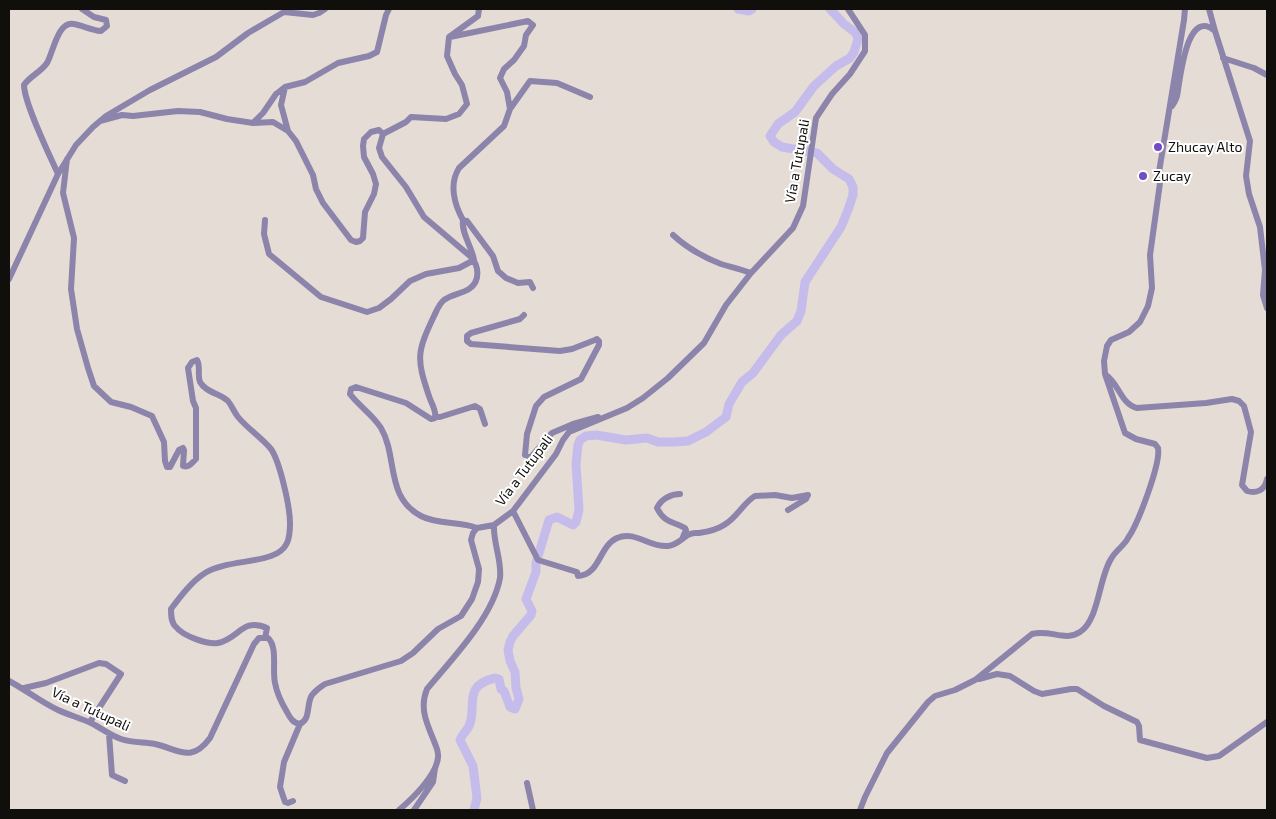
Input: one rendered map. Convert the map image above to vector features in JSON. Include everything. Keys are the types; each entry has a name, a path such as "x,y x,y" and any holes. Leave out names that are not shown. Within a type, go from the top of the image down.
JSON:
{"street":[{"path":"58,174 27,100 24,86 46,64 54,41 67,25 72,23 101,31 107,26 106,20 94,17 82,9"},
{"path":"9,279 58,174 81,139 100,121 150,90 216,57 248,33 284,12 313,14 319,13 324,9"},
{"path":"253,123 263,113 276,94 286,87 304,82 338,63 369,56 377,52 389,9"},
{"path":"382,134 395,129 411,118 446,119 460,114 466,104 462,85 447,56 449,38 478,16 479,9"},
{"name":"Vía a Tutupali","path":"478,528 494,525 513,512 556,454 569,432 606,417 643,398 695,352 704,343 726,305 751,273 797,222 803,206 816,118 832,94 859,63 866,51 865,35 848,9"},
{"path":"976,680 1032,634 1040,632 1070,636 1078,634 1085,629 1111,558 1128,540 1136,524 1157,462 1159,455 1155,444 1136,439 1126,433 1105,374 1104,361 1107,346 1111,340 1130,332 1140,322 1150,298 1152,288 1150,255 1156,220 1162,153 1185,9"},
{"path":"1210,9 1242,119 1248,130 1250,141 1246,176 1249,194 1260,227 1265,270 1263,295 1267,308"},
{"path":"449,38 484,32 517,22 528,21 533,25 526,35 524,46 514,60 504,69 500,78 510,109"},
{"path":"1169,112 1176,98 1182,60 1188,41 1198,29 1205,26 1211,27 1215,31"},
{"path":"1223,58 1254,68 1267,75"},
{"path":"533,288 530,282 513,282 506,278 498,270 493,256 467,221 463,220 458,212 455,200 453,181 455,174 504,126 510,109 530,81 557,83 590,97"},
{"path":"286,87 281,105 288,131 296,142 313,175 316,189 323,203 351,240 356,242 362,239 365,212 376,189 373,174 363,151 364,139 371,132 380,130 382,134 380,148 382,157 406,187 424,217 474,260"},
{"path":"100,121 122,115 133,116 178,111 200,112 226,119 253,123 273,122 288,131"},
{"path":"67,159 63,193 74,238 71,289 77,329 94,386 111,402 131,407 152,416 164,442 167,467 170,467 179,450 183,448 183,466 186,467 191,465 196,459 196,408 188,368 192,362 197,360 200,381 205,388 227,400 237,416 270,448 275,456 284,485 290,520 289,541 283,549 273,556 218,568 204,573 180,596 171,609 171,618 175,627 193,639 218,644 249,624 260,625 266,628 265,638 270,639 273,646 274,677 278,695 292,720 300,724"},
{"path":"265,220 264,234 269,254 322,297 367,312 379,308 410,281 426,274 460,268 474,260"},
{"path":"436,416 422,372 420,348 442,301 470,288 474,284 478,272 473,251 463,226 463,220"},
{"path":"673,235 700,255 751,273"},
{"path":"524,315 520,319 471,333 467,336 467,341 471,344 560,350 572,349 597,339 599,341 599,346 581,379 544,396 536,406 527,434 525,455 531,458 552,433 573,424 606,417"},
{"path":"1105,374 1111,378 1128,404 1137,408 1206,403 1232,399 1239,401 1244,406 1251,432 1242,485 1247,491 1257,492 1263,489 1267,480"},
{"path":"293,801 285,802 280,787 284,762 300,724 306,719 311,697 318,688 401,661 413,653 438,629 456,620 465,612 478,582 478,561 471,540 472,533 478,528 468,524 430,520 410,508 397,488 388,446 381,428 353,398 351,390 356,387 406,403 431,419 475,406 480,410 485,424"},
{"path":"680,494 674,494 664,499 657,508 671,523 685,528 686,530 681,540"},
{"path":"513,512 539,559 577,572 578,576 581,576 593,570 609,544 622,536 628,535 661,546 676,544 690,534 723,526 736,516 754,496 775,495 792,498 808,494 806,499 788,510"},
{"path":"414,810 433,782 438,755 423,709 424,696 426,689 460,649 492,605 500,577 500,568 493,536 494,525"},
{"name":"Vía a Tutupali","path":"9,681 24,688 57,709 90,722 109,734 124,740 156,744 181,753 195,751 206,744 210,738 255,642 259,638 265,638"},
{"path":"24,688 46,683 94,664 106,664 121,674 90,722"},
{"path":"860,810 887,753 928,702 935,696 997,674 1010,676 1042,694 1071,689 1077,690 1137,722 1140,740 1207,758 1219,756 1267,722"},
{"path":"109,734 112,775 125,782"},
{"path":"400,810 426,782 435,767"},
{"path":"527,783 533,810"}],"waterway":[{"path":"738,9 749,11 752,9"},
{"path":"474,810 477,798 473,766 460,740 468,728 471,719 474,692 484,682 495,678 499,679 501,689 504,691 510,707 515,709 519,699 515,672 508,650 513,636 531,615 532,611 526,599 536,572 536,563 549,520 557,517 573,525 576,522 579,510 576,464 580,440 586,436 596,435 626,440 647,438 658,442 688,441 706,432 726,417 729,404 742,382 753,373 781,335 797,321 801,311 805,282 841,227 853,195 853,187 849,179 833,169 817,153 782,147 774,142 770,136 778,124 795,112 814,86 836,66 850,58 854,52 858,39 856,33 844,24 830,9"}],"place":[{"name":"Zhucay Alto","path":"1158,147"},
{"name":"Zucay","path":"1143,176"}]}
